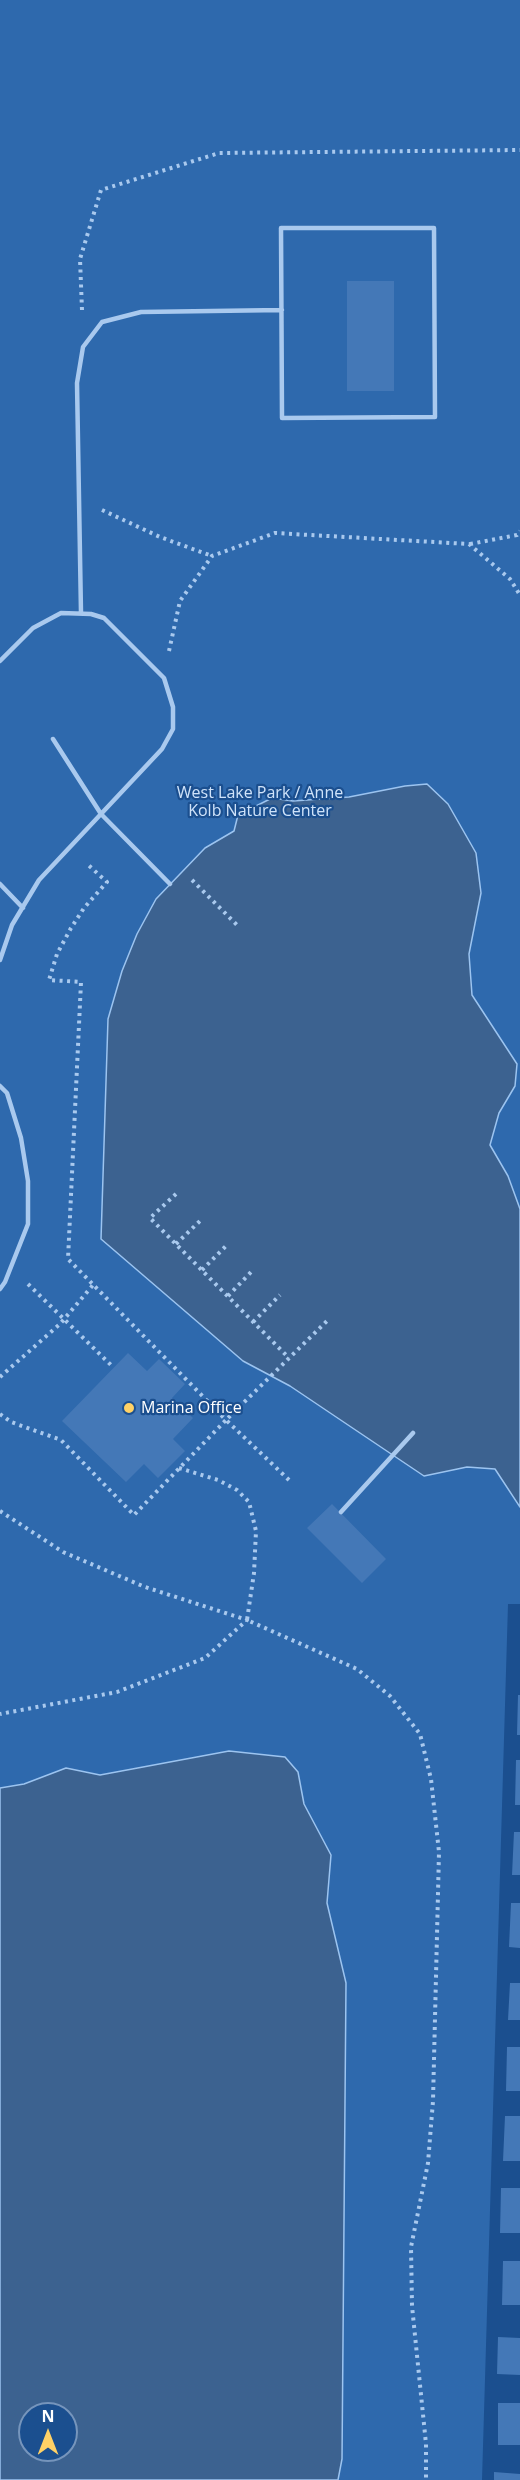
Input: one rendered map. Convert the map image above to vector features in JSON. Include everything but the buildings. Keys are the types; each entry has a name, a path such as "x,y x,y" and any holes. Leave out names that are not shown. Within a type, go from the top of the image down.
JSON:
{"lane":[{"path":"281,228 434,228 435,417 282,418 282,310 281,228"},
{"path":"81,613 77,383 83,347 102,322 141,312 282,310"},
{"path":"0,661 33,628 61,613 81,613 104,618 164,678 173,707 173,729 162,749 39,880 12,925 0,960"},
{"path":"53,739 101,814 170,884"},
{"path":"0,884 22,908"},
{"path":"0,1086 7,1093 21,1138 28,1181 28,1224 0,1289"},
{"path":"341,1512 413,1434"}],"path":[{"path":"83,347 80,259 101,190 219,153 520,150"},
{"path":"79,484 100,509 160,537 212,556"},
{"path":"164,678 180,601 212,556 275,533 469,544 517,535 520,531"},
{"path":"469,544 510,579 520,595"},
{"path":"117,829 84,862 107,882 84,908 71,928 57,954 49,980 81,982 68,1259 226,1420 289,1480"},
{"path":"191,879 238,926"},
{"path":"176,1194 150,1218 289,1358"},
{"path":"176,1244 202,1219"},
{"path":"202,1270 228,1244"},
{"path":"11,1267 113,1367"},
{"path":"228,1296 253,1270"},
{"path":"0,1377 64,1320 93,1285"},
{"path":"253,1322 280,1295"},
{"path":"0,1413 11,1422 61,1440 134,1515 328,1320"},
{"path":"0,1714 117,1692 205,1658 247,1620 254,1573 255,1532 249,1502 237,1490 218,1480 179,1468"},
{"path":"0,1511 73,1556 145,1587 247,1620 357,1669 390,1696 420,1734 431,1779 439,1852 433,2101 428,2163 411,2247 412,2306 426,2444 426,2480"}],"green space":[{"name":"West Lake Park / Anne Kolb Nature Center","path":"0,0 520,0 520,1604 508,1604 482,2480 0,2480"}],"shaded area":[{"path":"427,784 448,804 476,853 481,893 469,954 472,995 517,1064 515,1086 499,1113 490,1145 508,1176 520,1209 520,1507 495,1469 467,1467 424,1476 290,1386 243,1361 101,1239 108,1019 122,971 137,934 156,899 205,848 234,831 238,815 272,798 293,801 349,797"},
{"path":"229,1751 285,1757 298,1772 304,1804 331,1855 327,1903 346,1983 342,2459 338,2480 0,2480 0,1788 24,1784 66,1768 100,1775"}],"place":[{"name":"Marina Office","path":"129,1408"}]}
